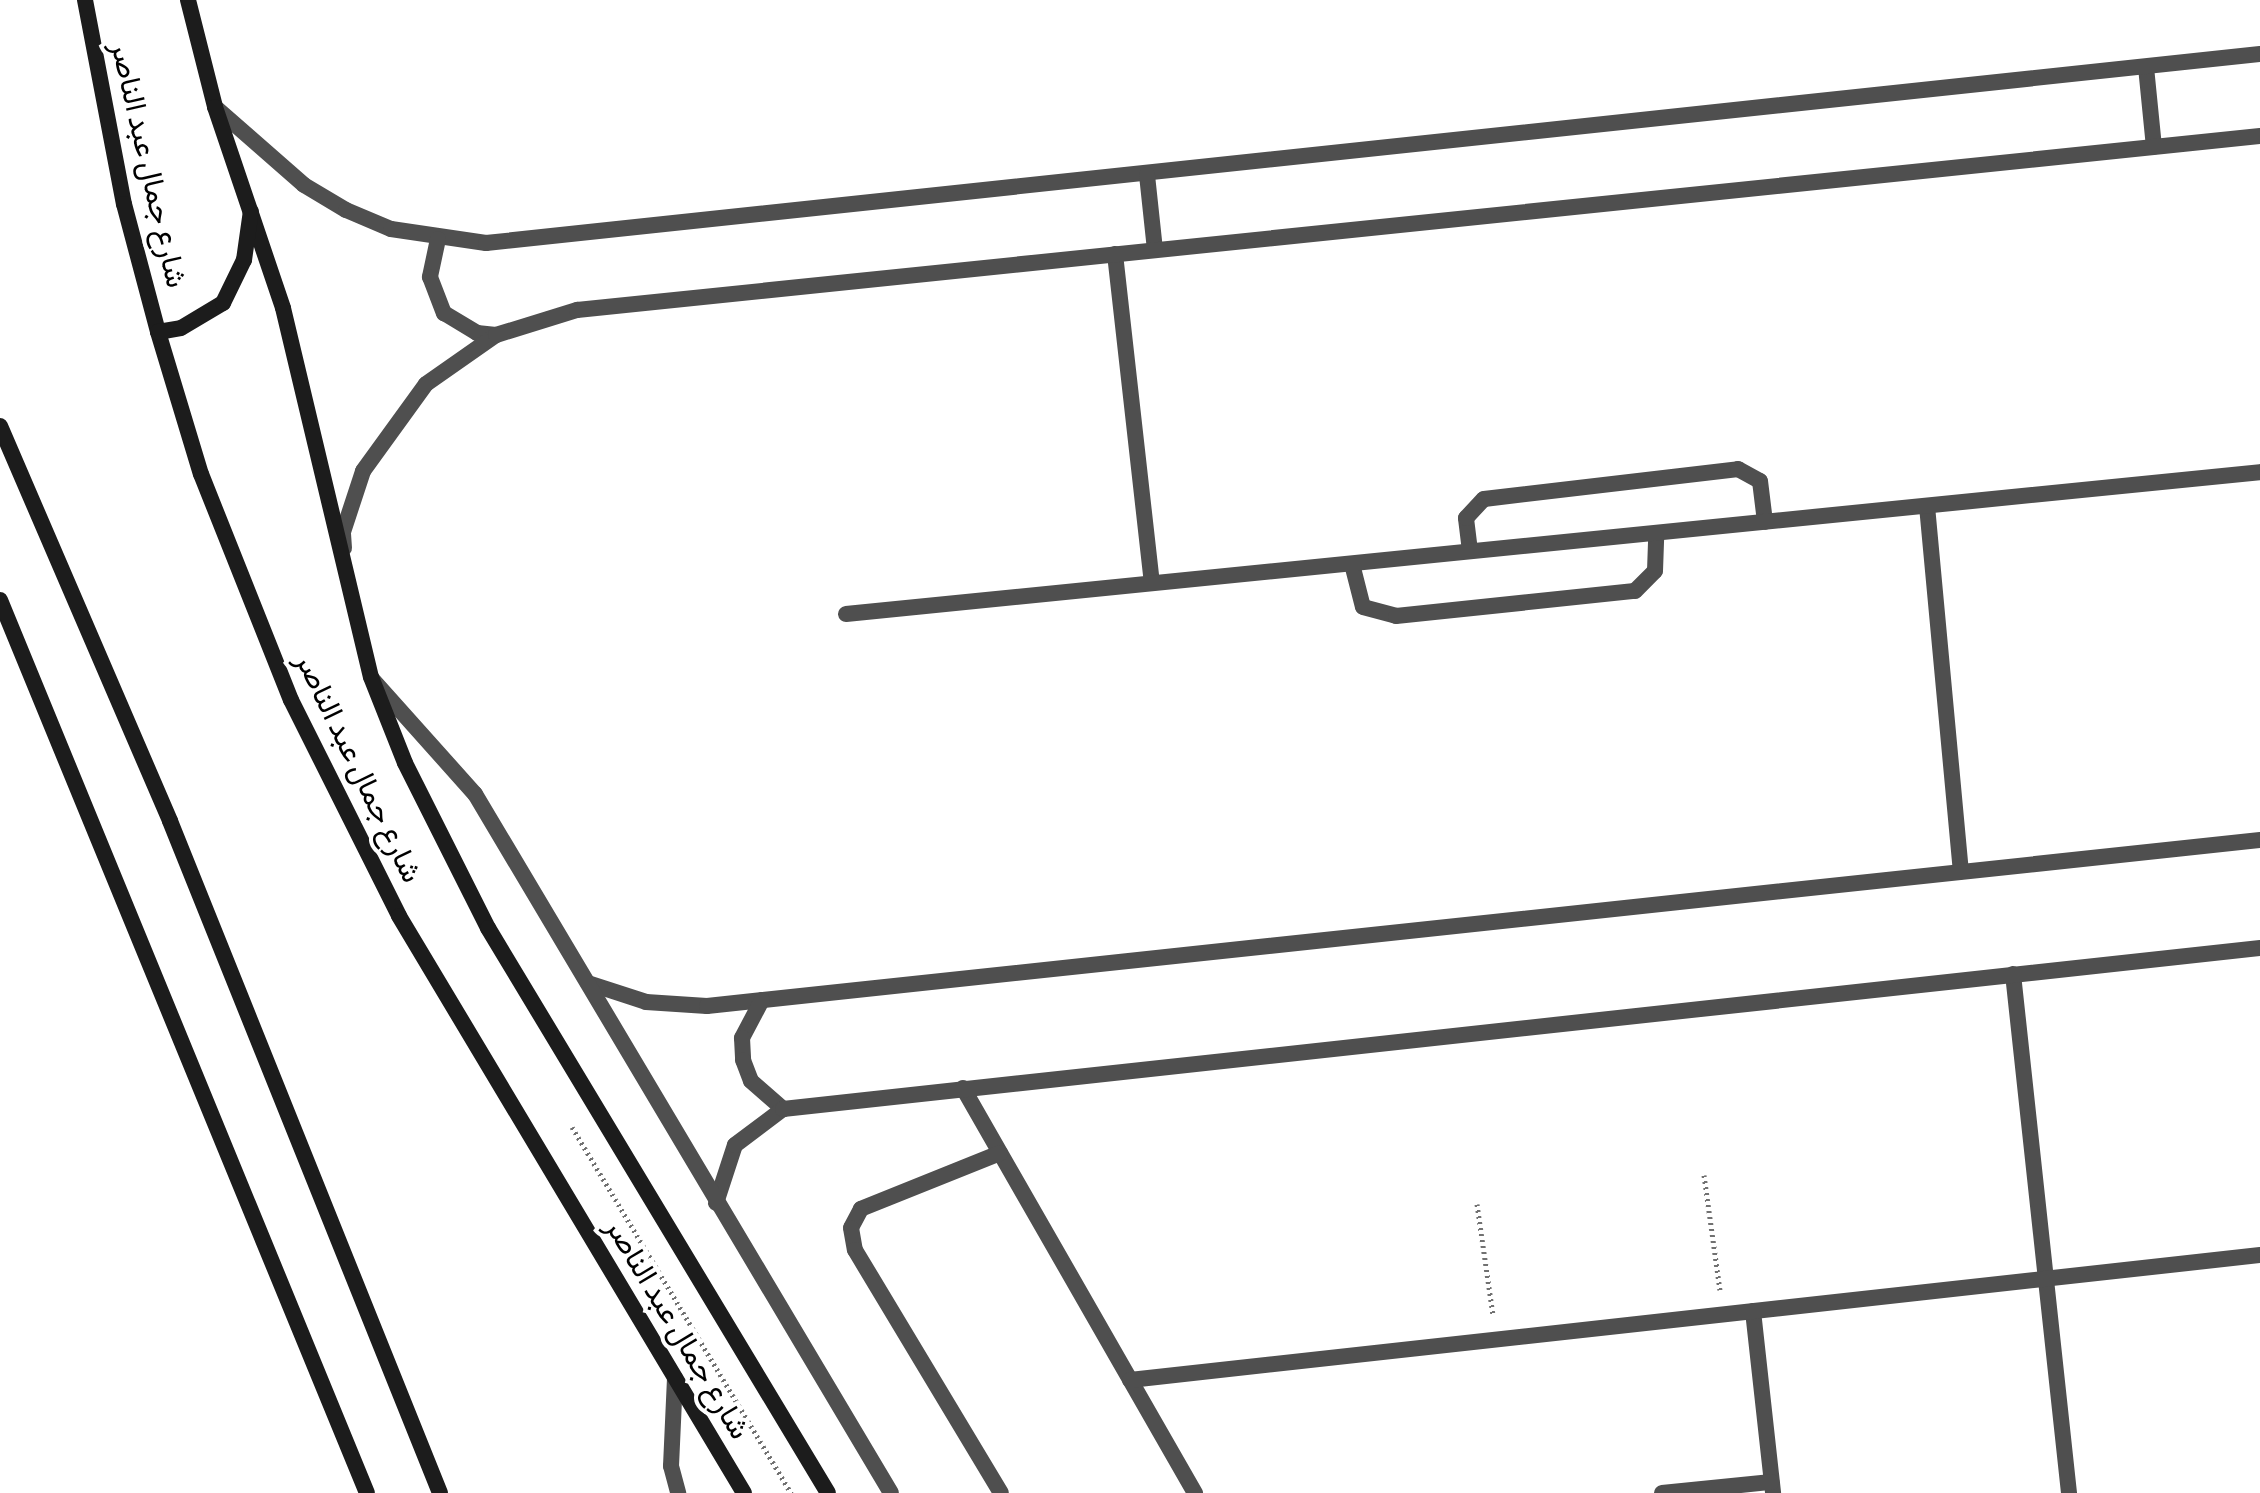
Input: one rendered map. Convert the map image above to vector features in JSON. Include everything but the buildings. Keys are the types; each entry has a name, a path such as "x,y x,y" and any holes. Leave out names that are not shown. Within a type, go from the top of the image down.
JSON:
{"main road":[{"name":"شارع جمال عبد الناصر","path":"85,0 124,204 158,332 244,588 343,809 399,916 744,1493"},
{"name":"شارع جمال عبد الناصر","path":"188,0 215,107 252,206 283,308 347,590 371,677 417,791 481,915 828,1493"},
{"path":"158,332 181,328 223,303 244,260 252,206"},
{"path":"0,426 170,821 440,1493"},
{"path":"0,600 367,1493"}],"street":[{"path":"215,107 304,185 346,210 438,239 541,240 2260,54"},
{"path":"2146,67 2154,147"},
{"path":"347,590 343,532 363,471 426,384 496,335 577,310 2260,136"},
{"path":"1147,175 1155,250"},
{"path":"438,239 430,277 444,313 468,329 496,335"},
{"path":"1115,254 1152,583"},
{"path":"1470,551 1466,518 1484,499 1738,469 1760,481 1765,522"},
{"path":"846,614 2260,472"},
{"path":"1927,506 1961,871"},
{"path":"1352,564 1358,598 1373,614 1442,611 1635,591 1655,571 1656,533"},
{"path":"371,677 475,794 891,1493"},
{"path":"588,983 676,1006 762,1000 2260,840"},
{"path":"716,1203 735,1145 783,1109 2260,948"},
{"path":"2013,974 2069,1493"},
{"path":"762,1000 742,1038 743,1060 751,1081 783,1109"},
{"path":"963,1088 1195,1493"},
{"path":"1000,1153 861,1209 851,1239 1001,1493"},
{"path":"1130,1380 2260,1255"},
{"path":"1670,1493 1772,1487 1753,1311"},
{"path":"675,1378 671,1466 678,1493"}],"path":[{"path":"1704,1175 1724,1314"},
{"path":"1477,1204 1496,1340"}]}
